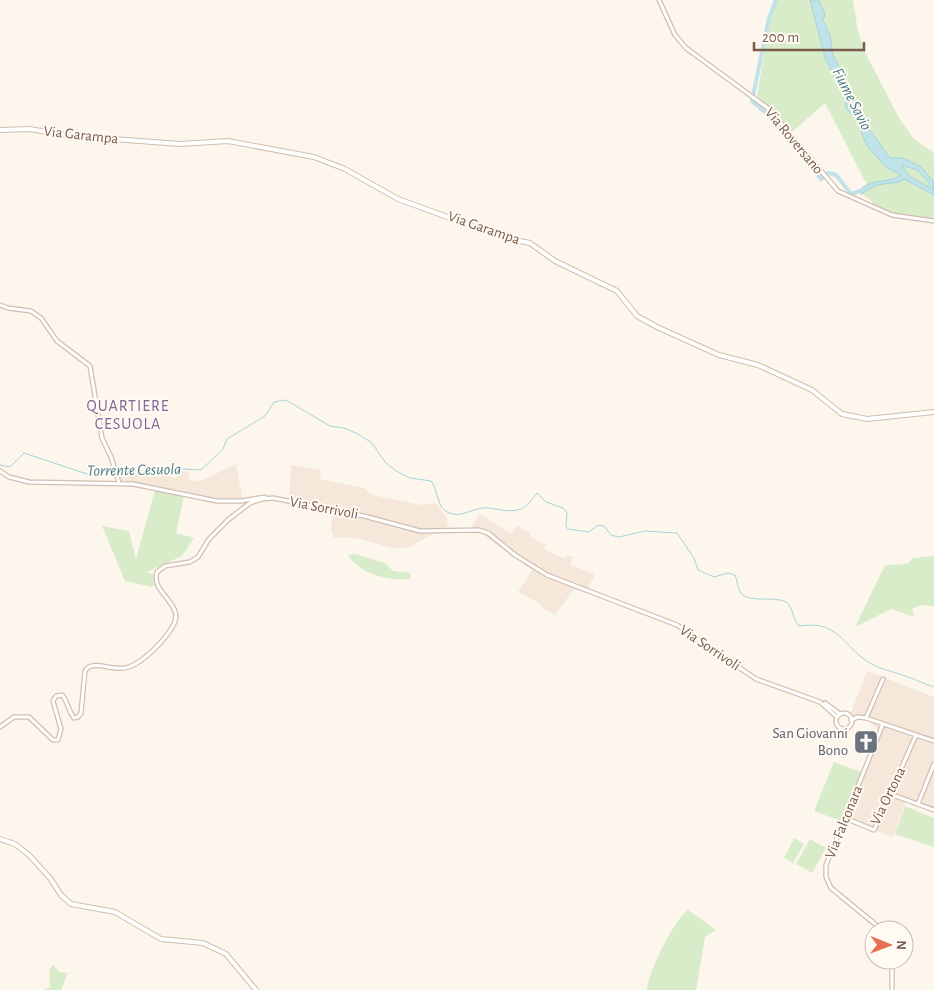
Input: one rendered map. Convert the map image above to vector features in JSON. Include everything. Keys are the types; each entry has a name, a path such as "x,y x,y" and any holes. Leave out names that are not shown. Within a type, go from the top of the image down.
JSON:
{"street":[{"name":"Via Roversano","path":"659,0 675,35 686,48 769,109 801,145 819,171 846,196 892,215 934,221"},
{"name":"Via Garampa","path":"0,130 29,129 73,136 180,144 228,141 314,158 345,169 398,198 505,238 530,244 555,261 617,291 637,316 657,327 719,355 758,365 812,390 842,414 867,419 934,412"},
{"path":"0,305 31,311 41,318 57,341 90,366 102,438 111,457 119,483"},
{"path":"0,471 9,477 28,482 119,483 217,501 241,501 261,497 273,498"},
{"name":"Via Sorrivoli","path":"0,727 14,717 29,717 49,737 53,740 58,740 61,729 53,701 56,696 62,696 67,701 71,714 74,718 78,718 81,713 85,671 88,667 95,664 114,670 128,667 144,658 174,624 174,610 157,585 157,572 165,566 190,562 198,556 209,539 229,519 250,504 273,498 364,516 420,531 434,533 470,529 488,533 515,555 548,575 677,625 756,679 820,702 839,715"},
{"path":"866,718 883,679"},
{"path":"866,718 858,717 852,720 850,725 843,728 837,724 839,715 857,715 866,718 883,724 934,741"},
{"path":"850,716 852,720"},
{"name":"Via Falconara","path":"870,920 831,888 826,877 826,865 883,724"},
{"name":"Via Ortona","path":"844,818 874,830 916,735"},
{"path":"918,804 934,764"},
{"path":"890,794 934,810"},
{"path":"0,839 14,844 29,855 50,878 61,895 72,904 115,912 161,939 203,943 226,954 256,990"},
{"path":"892,970 892,990"}],"shaded area":[{"path":"236,464 243,502 222,504 155,490 116,485 115,473 139,470 150,471 149,475 160,477 161,471 170,470 169,477 176,478 178,471 189,472 189,480 201,481"},
{"path":"291,465 321,470 320,479 365,488 372,495 422,505 436,503 447,518 448,532 433,534 409,547 402,548 392,548 356,538 334,538 331,529 333,513 289,504"},
{"path":"480,514 511,534 517,526 531,533 530,536 546,545 544,549 565,559 567,555 573,557 570,565 595,574 586,593 574,589 555,615 541,607 541,604 518,592 532,570 482,534 469,531"},
{"path":"867,671 934,697 934,812 906,801 893,837 843,819 878,730 870,722 850,715"}],"green space":[{"path":"777,0 810,0 825,58 846,99 846,108 856,119 867,146 886,167 901,175 893,179 867,185 825,103 792,132 757,96 770,18"},
{"path":"819,0 853,0 858,32 866,54 899,118 914,139 934,153 934,182 921,167 903,158 890,158 860,116 857,103 833,55 828,29 823,20 825,14"},
{"path":"902,164 917,170 934,190 909,176"},
{"path":"904,179 934,195 934,220 892,214 874,205 871,200 861,194 877,185 899,182"},
{"path":"155,490 184,496 176,533 194,538 182,556 147,572 154,575 155,585 151,587 125,581 102,526 129,531 136,559"},
{"path":"355,554 385,563 393,571 410,573 410,579 384,578 368,572 348,555"},
{"path":"934,556 934,606 921,605 912,609 914,617 891,609 855,627 885,565 907,564 913,558"},
{"path":"834,762 861,772 841,821 814,811"},
{"path":"905,806 934,818 934,847 895,834"},
{"path":"794,838 804,844 793,863 784,858"},
{"path":"810,839 826,848 812,873 796,864"},
{"path":"688,910 716,930 705,937 696,990 647,990 652,971 669,935"},
{"path":"53,965 59,972 68,973 61,990 43,990 50,987 49,970"}],"water":[{"name":"Fiume Savio","path":"810,0 819,0 825,14 823,20 830,35 833,55 857,103 860,116 890,158 903,158 921,167 934,182 934,189 917,170 902,165 909,176 934,190 934,195 904,179 899,182 877,185 861,194 859,191 864,186 875,182 891,180 901,175 886,167 867,146 856,119 846,109 846,99 825,58"}],"waterway":[{"path":"776,0 769,18 752,101 766,113 802,152 821,179 828,173 836,175 851,194 863,190"},
{"name":"Torrente Cesuola","path":"0,465 10,467 24,453 87,474 145,467 201,470 223,449 227,439 265,416 274,402 286,400 330,426 344,428 372,443 385,462 396,471 410,478 431,481 442,507 449,513 462,514 483,508 506,511 521,509 537,493 546,502 563,508 567,512 566,526 568,529 589,532 598,525 604,526 611,535 619,537 645,531 677,533 694,558 698,570 714,577 728,573 735,575 740,591 744,596 786,602 789,604 799,626 813,625 832,630 860,656 874,665 934,687"}],"place":[{"name":"San Giovanni Bono","path":"866,742"}],"district":[{"name":"QUARTIERE CESUOLA","path":"128,415"}]}
